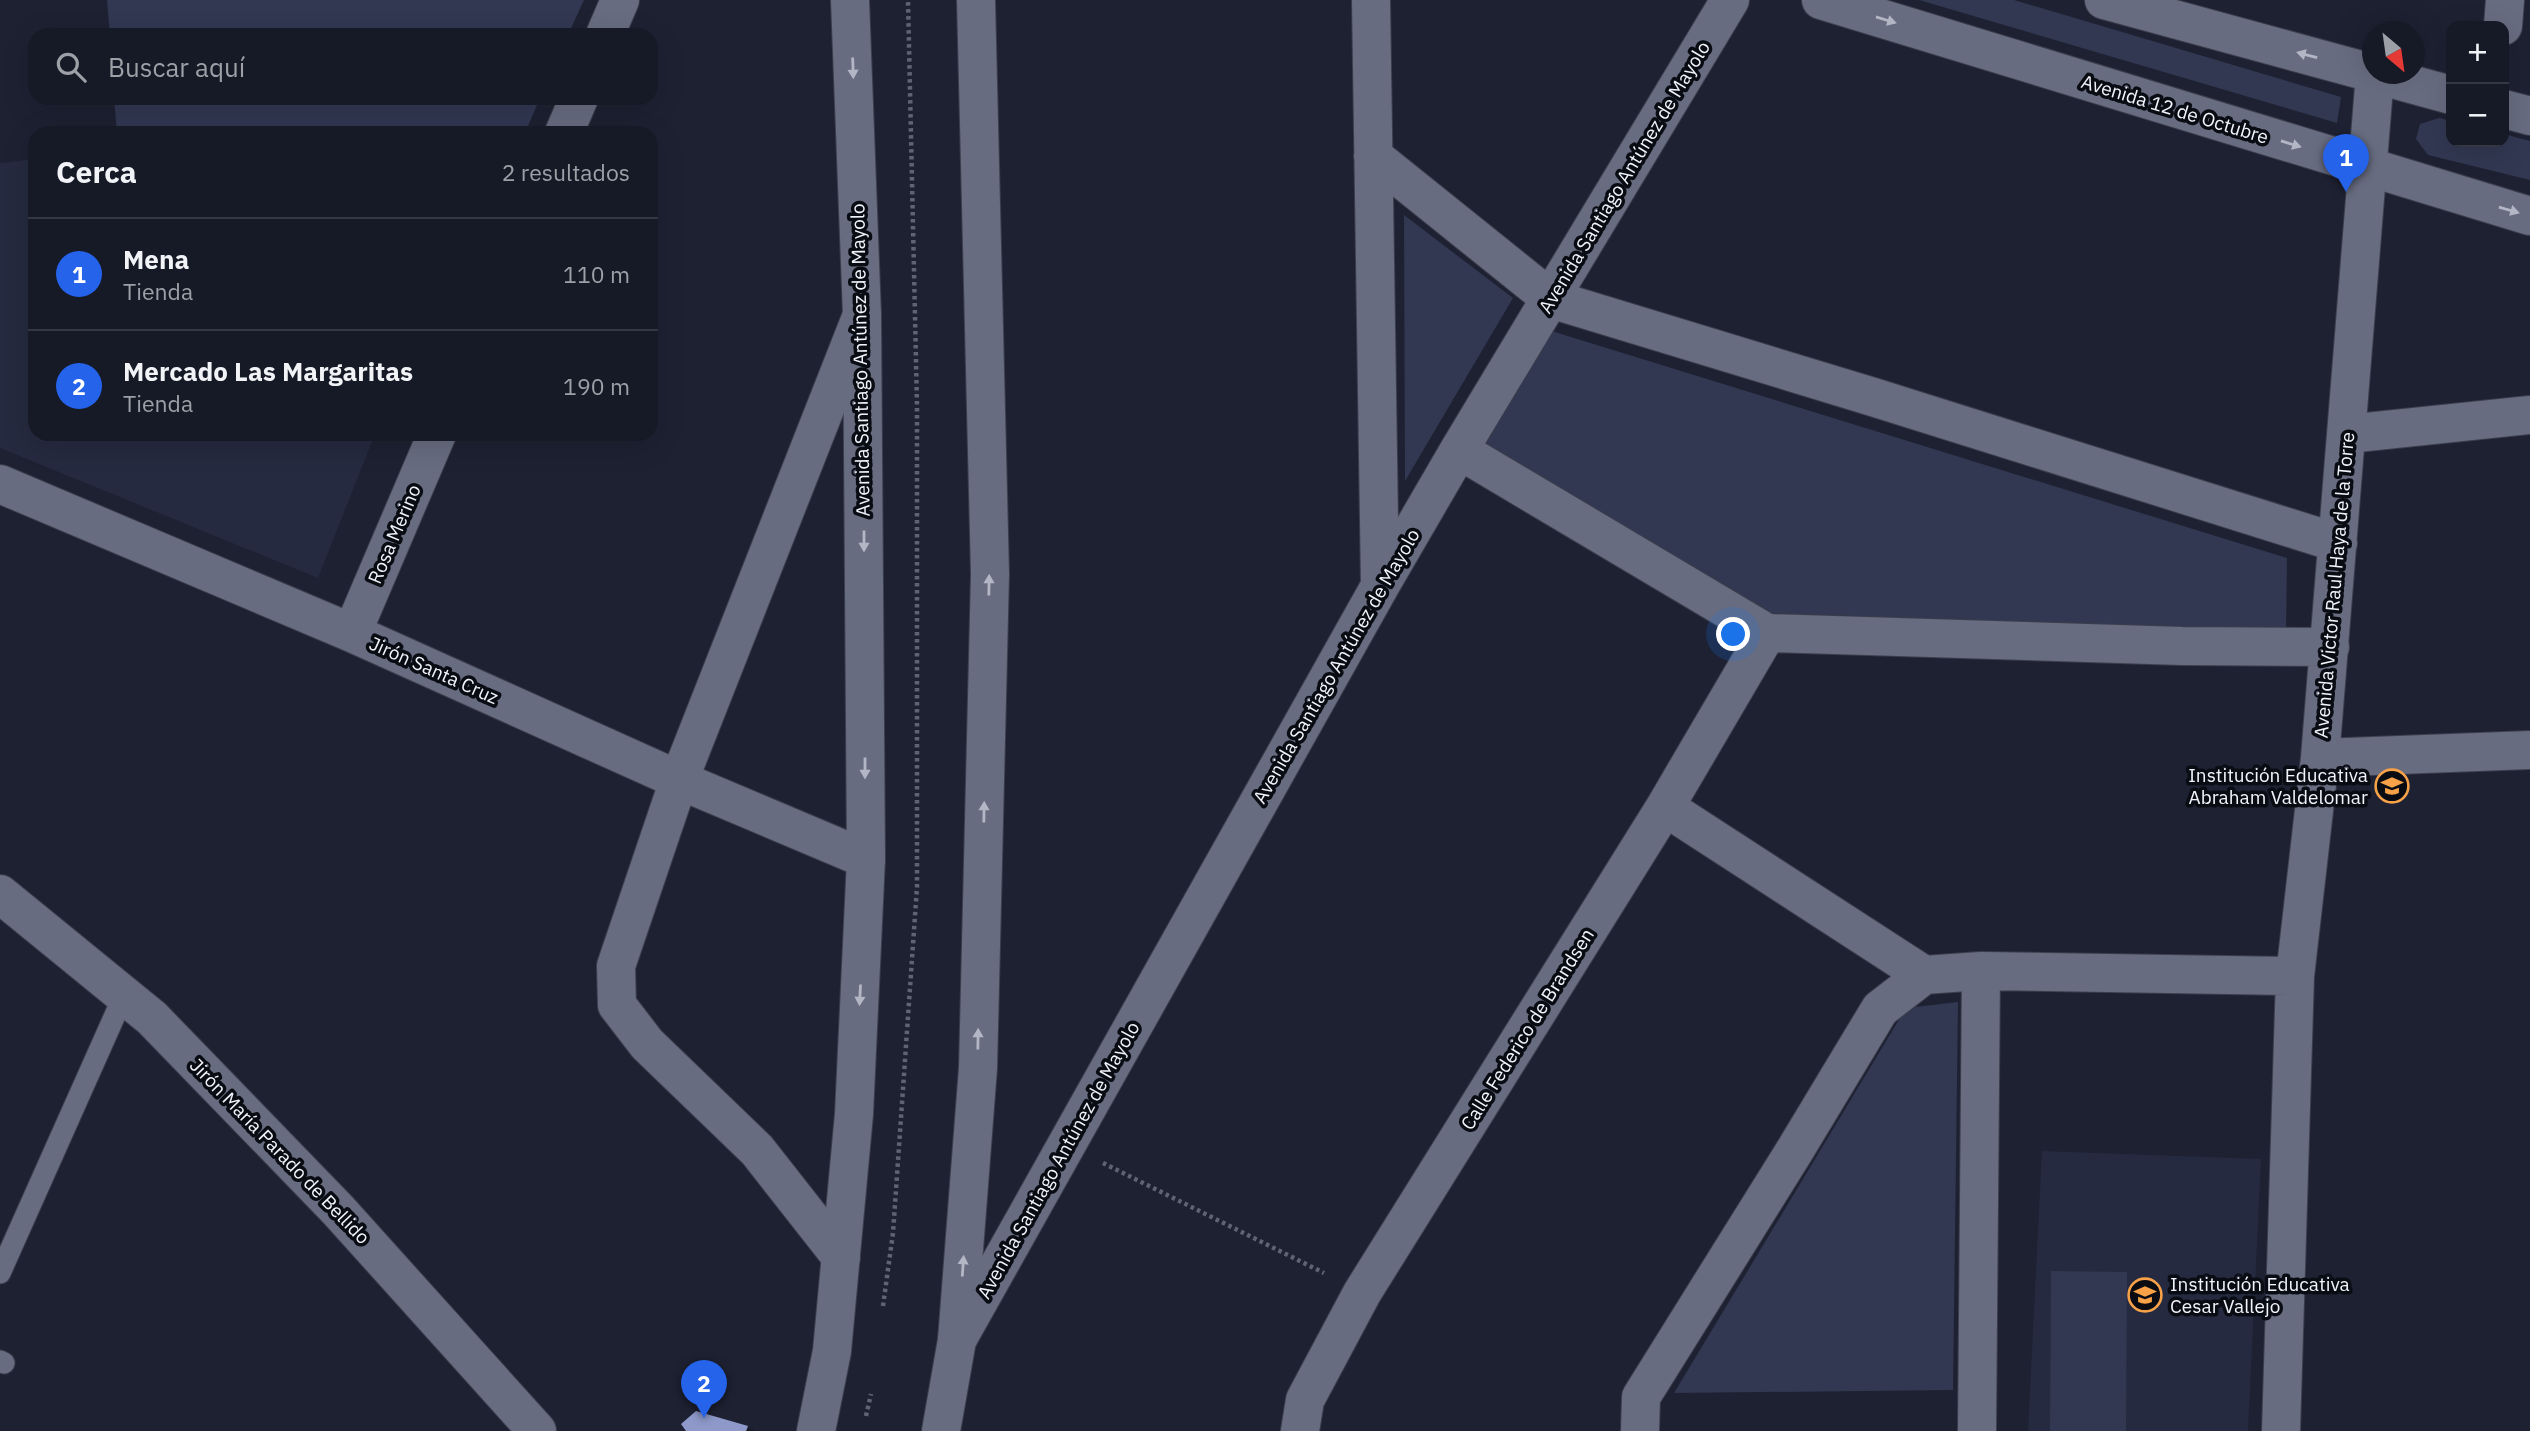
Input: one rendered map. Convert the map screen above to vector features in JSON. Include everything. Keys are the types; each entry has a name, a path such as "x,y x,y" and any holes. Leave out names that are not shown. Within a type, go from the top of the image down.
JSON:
{"street":[{"path":"609,28 620,0"},
{"name":"Avenida Santiago Antúnez de Mayolo","path":"816,1431 832,1351 842,1257 854,1114 866,859 862,314 850,0"},
{"name":"Avenida Santiago Antúnez de Mayolo","path":"941,1431 957,1340 978,1068 990,574 976,0"},
{"path":"1371,0 1380,586"},
{"name":"Avenida Santiago Antúnez de Mayolo","path":"957,1340 1380,586 1730,0"},
{"name":"Avenida 12 de Octubre","path":"1821,0 2530,216"},
{"path":"2104,0 2150,6 2362,70"},
{"path":"2503,21 2505,0"},
{"name":"Avenida Victor Raul Haya de la Torre","path":"2281,1431 2295,976 2330,647 2373,84"},
{"path":"2411,84 2446,94"},
{"path":"567,126 576,105"},
{"path":"2509,110 2530,116"},
{"path":"1373,156 1551,299 2338,543"},
{"path":"842,1257 757,1150 647,1044 617,1005 616,966 679,780 862,314"},
{"path":"2347,434 2530,415"},
{"name":"Rosa Merino","path":"352,633 434,441"},
{"path":"1459,450 1767,633 2182,646 2330,647"},
{"name":"Jirón Santa Cruz","path":"0,484 352,633 679,780 866,859"},
{"name":"Calle Federico de Brandsen","path":"1300,1431 1305,1400 1363,1293 1665,807 1767,633"},
{"path":"2320,758 2530,750"},
{"path":"1665,807 1924,975"},
{"name":"Jirón María Parado de Bellido","path":"0,894 152,1018 338,1210 537,1431"},
{"path":"1640,1431 1641,1397 1880,1009 1924,975 1981,971 2295,976"},
{"path":"1977,1431 1981,971"}],"lane":[{"path":"0,1273 124,995"}],"path":[{"path":"1066,1144 1363,1293"}],"shaded area":[{"path":"107,0 584,0 571,28 109,28"},
{"path":"1919,0 2014,0 2341,97 2337,123"},
{"path":"115,105 537,105 528,126 116,126"},
{"path":"2439,118 2446,120 2446,147 2509,147 2509,135 2530,141 2530,180 2428,155 2416,139 2420,124"},
{"path":"28,160 28,441 372,441 318,578 0,448 0,163"},
{"path":"1404,215 1513,298 1405,481"},
{"path":"1545,329 2287,558 2286,631 1761,613 1482,447"},
{"path":"1958,1002 1953,1390 1674,1393 1906,1008"},
{"name":"Institución Educativa Cesar Vallejo","path":"2042,1151 2261,1159 2248,1431 2028,1431"},
{"path":"2051,1271 2127,1272 2126,1431 2050,1431"}],"building":[{"path":"696,1411 748,1426 746,1431 686,1431 681,1424"}],"place":[{"name":"Mena","path":"2346,192"},
{"name":"Institución Educativa Abraham Valdelomar","path":"2392,786"},
{"name":"Institución Educativa Cesar Vallejo","path":"2145,1295"},
{"name":"Mercado Las Margaritas","path":"704,1418"}]}
